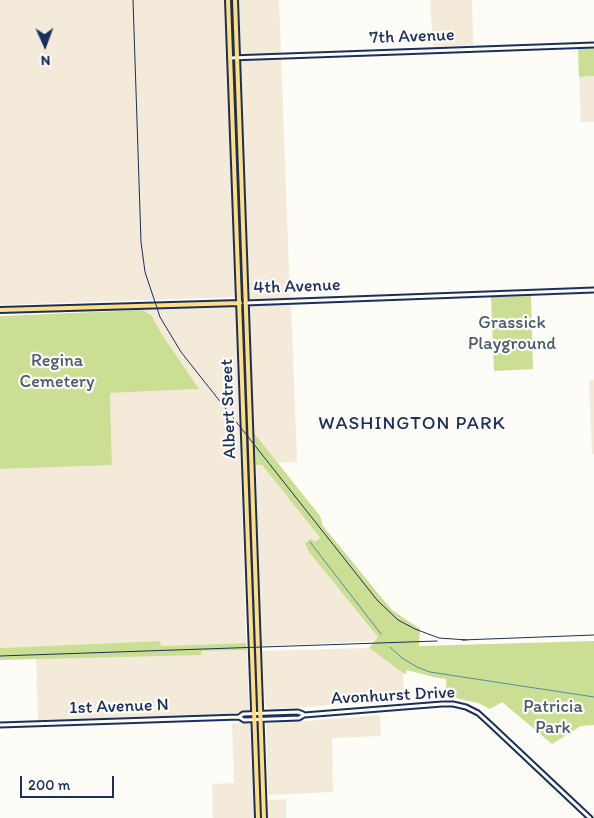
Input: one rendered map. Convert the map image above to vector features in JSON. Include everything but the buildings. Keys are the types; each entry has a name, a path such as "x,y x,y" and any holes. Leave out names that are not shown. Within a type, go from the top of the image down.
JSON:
{"main road":[{"name":"Albert Street","path":"228,0 258,818"},
{"name":"Albert Street","path":"235,0 264,818"},
{"name":"4th Avenue","path":"0,310 245,303"}],"street":[{"name":"7th Avenue","path":"230,58 594,45"},
{"name":"4th Avenue","path":"245,303 594,290"},
{"name":"Avonhurst Drive","path":"254,720 299,718 304,715 442,704 466,707 478,713 590,818"},
{"name":"Avonhurst Drive","path":"254,714 298,712 304,715"},
{"name":"1st Avenue N","path":"0,725 239,717 243,714 254,714"},
{"name":"1st Avenue N","path":"239,717 244,720 254,720"}],"shaded area":[{"path":"0,0 225,0 237,297 0,305"},
{"path":"238,0 279,0 290,299 249,300"},
{"path":"430,0 472,0 473,45 433,47"},
{"path":"594,76 594,122 581,122 579,77"},
{"path":"291,303 297,462 278,463 254,433 249,305"},
{"path":"236,307 246,643 160,646 160,641 0,648 0,469 112,464 110,393 199,389 161,333 152,316 143,310"},
{"path":"589,380 594,380 594,454 592,454"},
{"path":"256,465 262,465 320,539 315,542 378,638 375,641 261,646"},
{"path":"369,648 403,673 404,699 270,709 265,706 262,651"},
{"path":"247,650 249,711 227,714 38,720 36,658 201,654 201,651"},
{"path":"380,715 381,736 332,738 333,792 268,795 266,723"},
{"path":"250,723 254,818 213,818 212,784 234,783 232,724"},
{"path":"286,799 286,818 268,818 267,800"}],"green space":[{"path":"594,48 594,76 579,77 578,49"},
{"name":"Grassick Playground","path":"531,296 533,369 494,371 491,297"},
{"name":"Regina Cemetery","path":"143,310 152,316 161,333 199,389 110,393 112,465 0,469 0,316"},
{"name":"Patricia Park","path":"254,433 320,516 323,526 392,610 420,629 419,646 594,641 594,725 581,726 552,744 502,702 490,709 478,703 447,696 446,679 407,670 406,674 403,673 369,648 378,637 309,552 305,543 311,539 315,542 320,538 262,465 256,465"},
{"path":"160,641 161,646 246,643 247,650 201,651 201,655 0,660 0,648"}],"waterway":[{"path":"310,542 381,634"},
{"path":"390,647 402,658 430,672 594,697"}],"railway":[{"path":"133,0 141,242 145,272 160,317 181,352 377,600 398,620 415,629 439,638 467,640"},
{"path":"462,640 594,635"},
{"path":"0,656 437,641"}],"district":[{"name":"WASHINGTON PARK","path":"412,424"}]}
